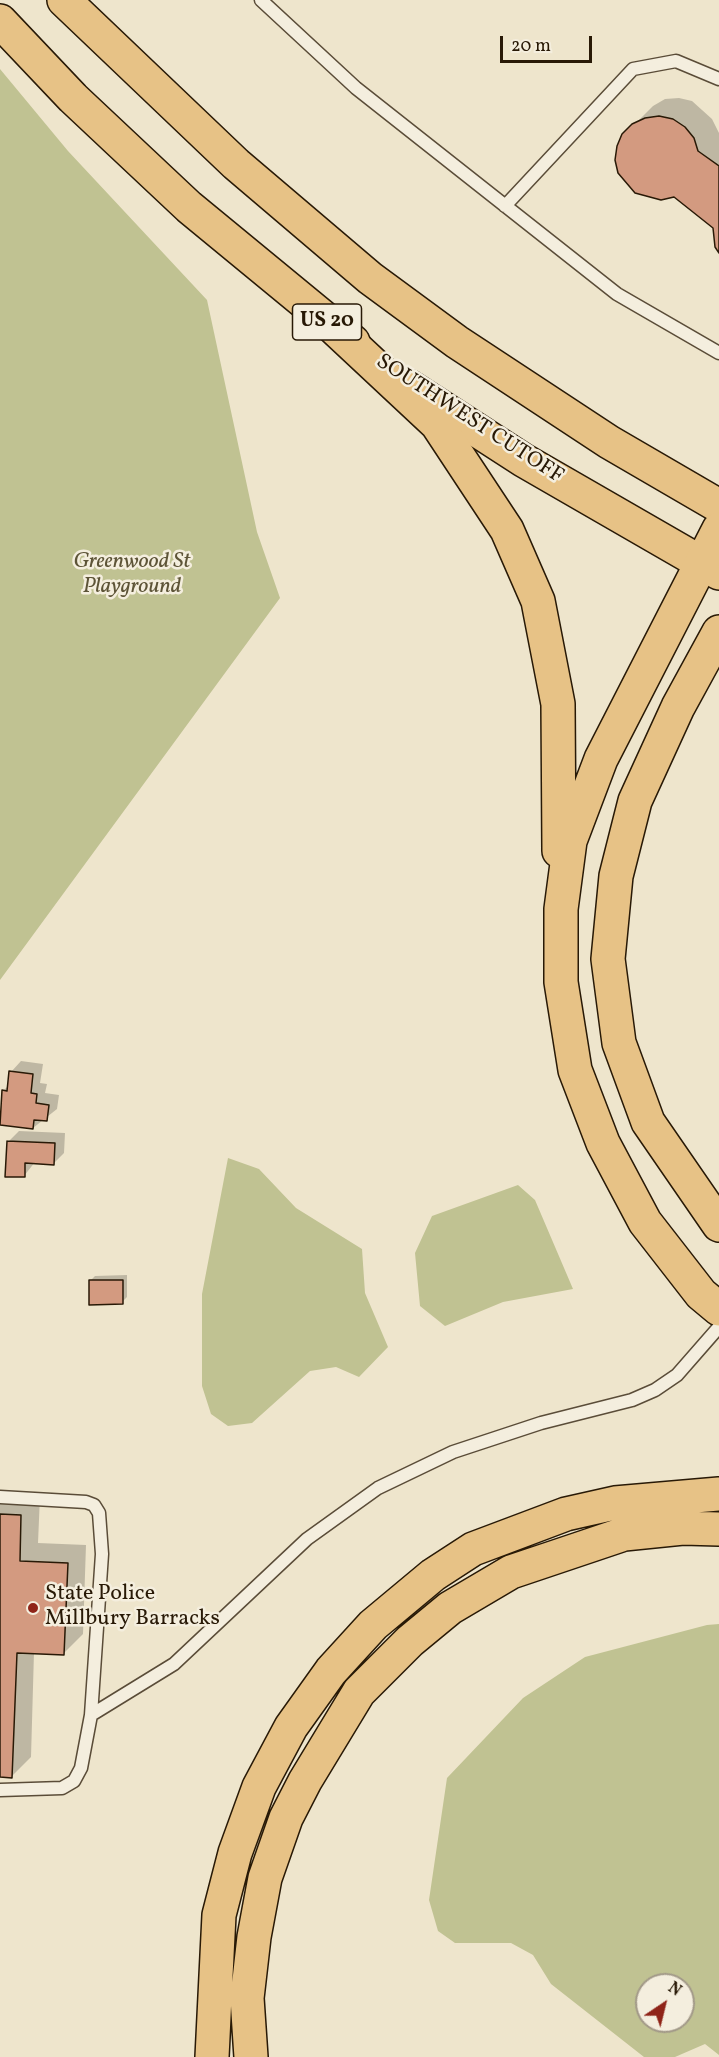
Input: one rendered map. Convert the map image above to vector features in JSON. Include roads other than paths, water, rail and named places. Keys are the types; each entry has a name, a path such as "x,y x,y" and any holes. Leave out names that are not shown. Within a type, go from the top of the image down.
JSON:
{"main road":[{"name":"US 20","path":"64,0 236,164 370,278 457,342 609,442 719,506"},
{"name":"SOUTHWEST CUTOFF","path":"0,21 73,98 189,207 330,324 417,392 513,454 710,568"},
{"path":"330,324 443,433 507,530 538,601 558,704 561,982 575,1070 603,1143 645,1222 701,1294 719,1309"},
{"path":"561,909 570,841 602,759 710,568 719,529"},
{"path":"719,632 678,707 635,801 616,876 608,959 619,1043 648,1122 719,1225"},
{"path":"212,2057 219,1915 235,1853 264,1777 291,1727 331,1671 373,1625 433,1575 473,1549 576,1511 615,1503 719,1494"},
{"path":"251,2057 248,1998 254,1936 265,1878 286,1818 300,1790 359,1692 410,1641 450,1608 511,1572 624,1534 683,1528 719,1529"}],"lane":[{"path":"261,0 356,88 617,294 719,353"},
{"path":"505,206 633,69 676,61 719,79"},
{"path":"91,1715 174,1664 307,1539 378,1488 453,1452 541,1423 632,1400 655,1390 677,1375 719,1327"},
{"path":"0,1497 86,1502 94,1505 99,1513 102,1554 91,1715 81,1768 74,1781 63,1788 0,1790"}],"place":[{"name":"State Police Millbury Barracks","path":"33,1608"}],"park label":[{"name":"Greenwood St Playground","path":"132,576"}]}
